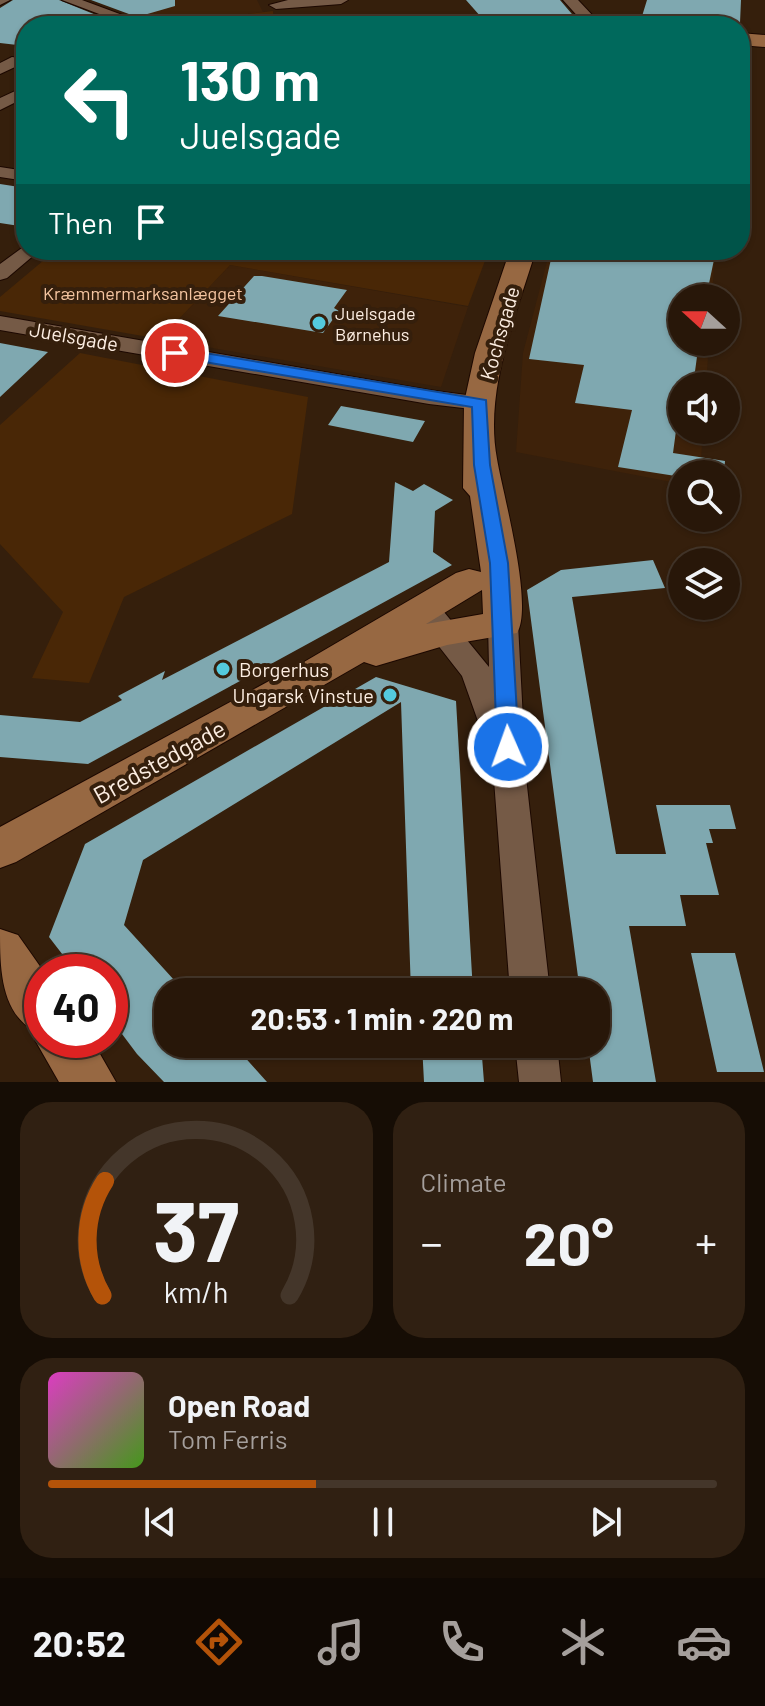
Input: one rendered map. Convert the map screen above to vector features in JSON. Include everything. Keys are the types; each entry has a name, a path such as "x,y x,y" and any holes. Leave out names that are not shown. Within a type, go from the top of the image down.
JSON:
{"main road":[{"name":"Kochsgade","path":"491,598 499,563 482,465 480,403 490,353 520,260"},
{"name":"Bredstedgade","path":"434,620 491,598"},
{"name":"Bredstedgade","path":"0,849 318,672 491,598"},
{"path":"0,950 24,985"},
{"path":"74,1058 89,1082"}],"street":[{"path":"69,0 116,16"},
{"path":"275,2 341,0"},
{"path":"570,0 585,16"},
{"path":"0,274 18,260"},
{"name":"Juelsgade","path":"0,323 429,397 480,403"},
{"name":"Kochsgade","path":"491,598 529,978"},
{"name":"Kochsgade","path":"434,620 477,673 509,777"},
{"path":"537,1058 540,1082"}],"shaded area":[{"path":"122,0 257,0 263,12 231,16 142,16 106,5"},
{"path":"547,260 714,260 713,284 668,284 668,356 708,356 707,372 668,372 668,444 702,444 701,460 668,460 668,481 516,452 523,353"},
{"name":"Juelsgade Børnehus","path":"230,265 468,307 441,387 160,339"}],"green space":[{"path":"273,11 273,16 233,16"},
{"name":"Kræmmermarksanlægget","path":"44,260 485,260 468,306 230,265 160,339 0,311 0,297"},
{"path":"80,353 308,397 292,514 124,597 89,683 32,678 63,612 0,544 0,425"}],"building":[{"path":"13,0 59,0 99,16 16,16 16,45 0,43 0,8"},
{"path":"91,0 175,0 175,6 134,16"},
{"path":"466,0 560,0 574,16 480,16"},
{"path":"647,0 741,0 740,16 642,16"},
{"path":"0,184 16,186 16,225 0,223"},
{"path":"551,260 714,260 709,284 668,284 668,356 697,356 695,372 668,372 668,444 674,444 673,453 718,460 668,460 668,475 618,467 632,410 575,403 584,365 529,359"},
{"path":"254,276 347,290 334,308 339,311 323,333 218,316"},
{"path":"0,343 48,352 0,397"},
{"path":"341,406 425,421 413,442 328,425"},
{"name":"Borgerhus","path":"395,482 413,491 424,484 453,500 435,511 433,552 452,565 88,764 0,757 0,715 80,722 122,700 118,696 165,671 162,680 389,562"},
{"path":"653,560 665,588 572,597 616,854 666,854 656,805 730,805 736,829 709,829 713,843 706,843 719,895 680,895 686,926 629,926 656,1082 593,1082 590,1058 610,1058 610,978 578,978 527,590 561,570"},
{"path":"376,677 456,701 472,978 411,978 401,702 143,860 124,925 172,978 154,978 154,1058 246,1058 267,1082 164,1082 137,1054 128,1042 128,954 62,954 49,937 85,844"},
{"path":"691,953 735,953 764,1072 717,1072"},
{"path":"423,1058 482,1058 484,1082 424,1082"}],"place":[{"name":"Juelsgade Børnehus","path":"319,323"},
{"name":"Borgerhus","path":"223,669"},
{"name":"Ungarsk Vinstue","path":"390,695"}],"route":[{"path":"175,353 480,403 482,465 499,563 508,747"}]}
